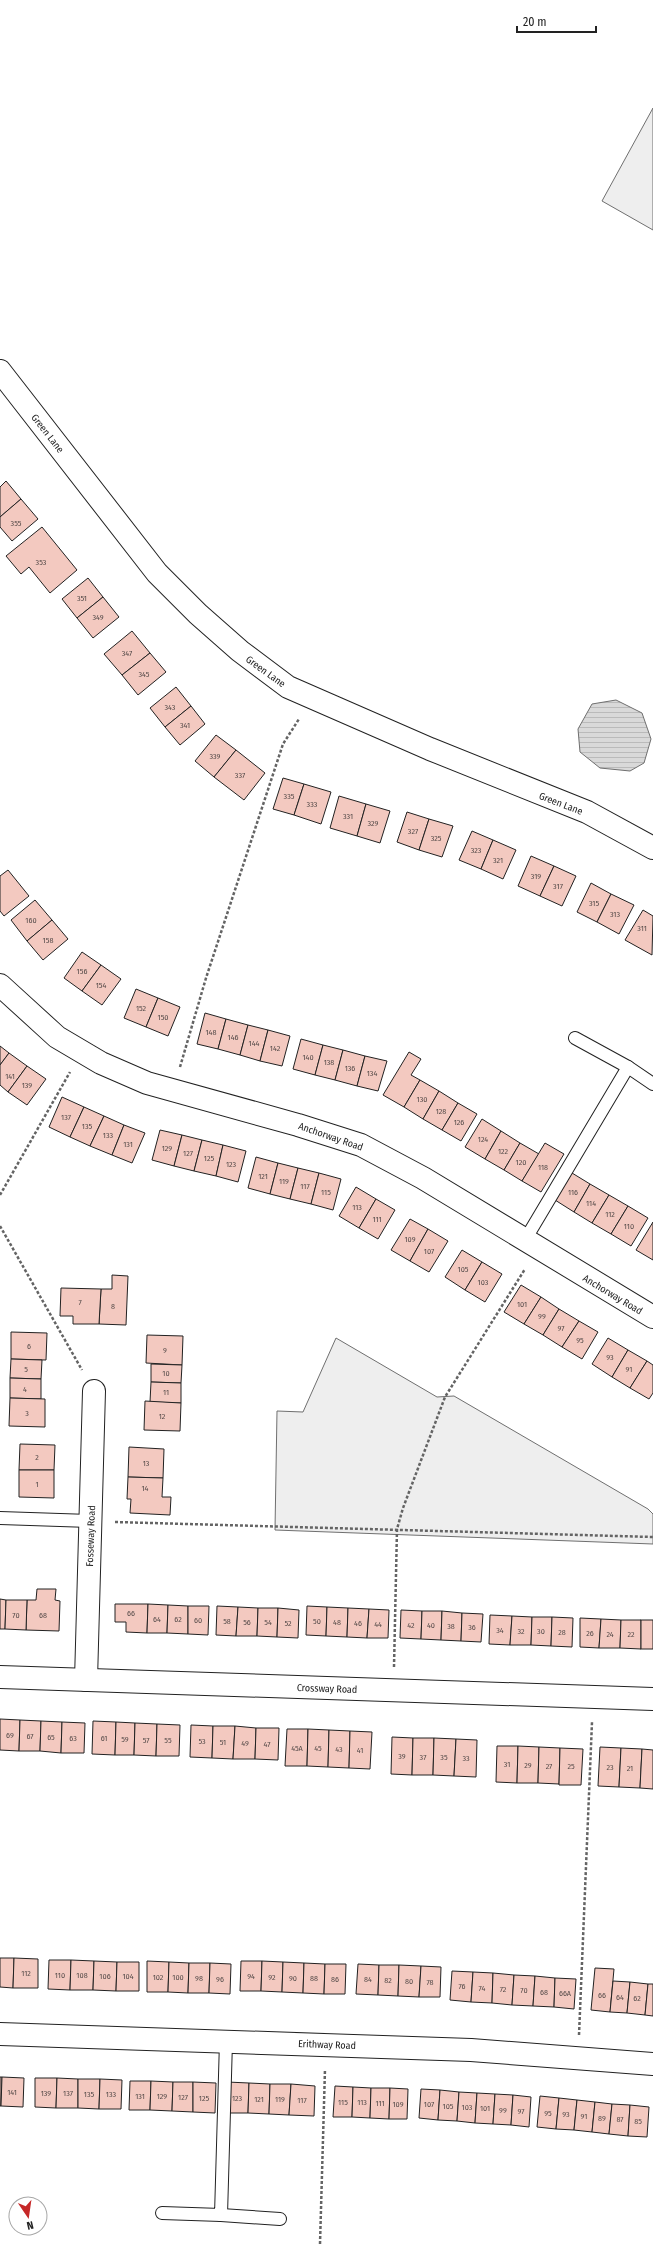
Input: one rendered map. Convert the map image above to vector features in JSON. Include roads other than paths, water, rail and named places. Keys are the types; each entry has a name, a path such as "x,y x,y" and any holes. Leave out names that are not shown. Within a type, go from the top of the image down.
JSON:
{"street":[{"name":"Green Lane","path":"0,371 157,573 198,614 240,651 288,687 430,750 587,812 653,848"},
{"name":"Anchorway Road","path":"0,985 37,1020 81,1052 124,1074 174,1091 298,1125 361,1145 423,1178 653,1317"},
{"name":"Fosseway Road","path":"86,1680 94,1391"},
{"name":"Crossway Road","path":"0,1677 653,1699"},
{"name":"Erithway Road","path":"0,2034 471,2050 578,2057 653,2064"}],"lane":[{"path":"575,1038 628,1067 653,1084"},
{"path":"531,1244 628,1067"},
{"path":"0,1518 90,1521"},
{"path":"221,2215 226,2041"},
{"path":"162,2213 280,2219"}]}
